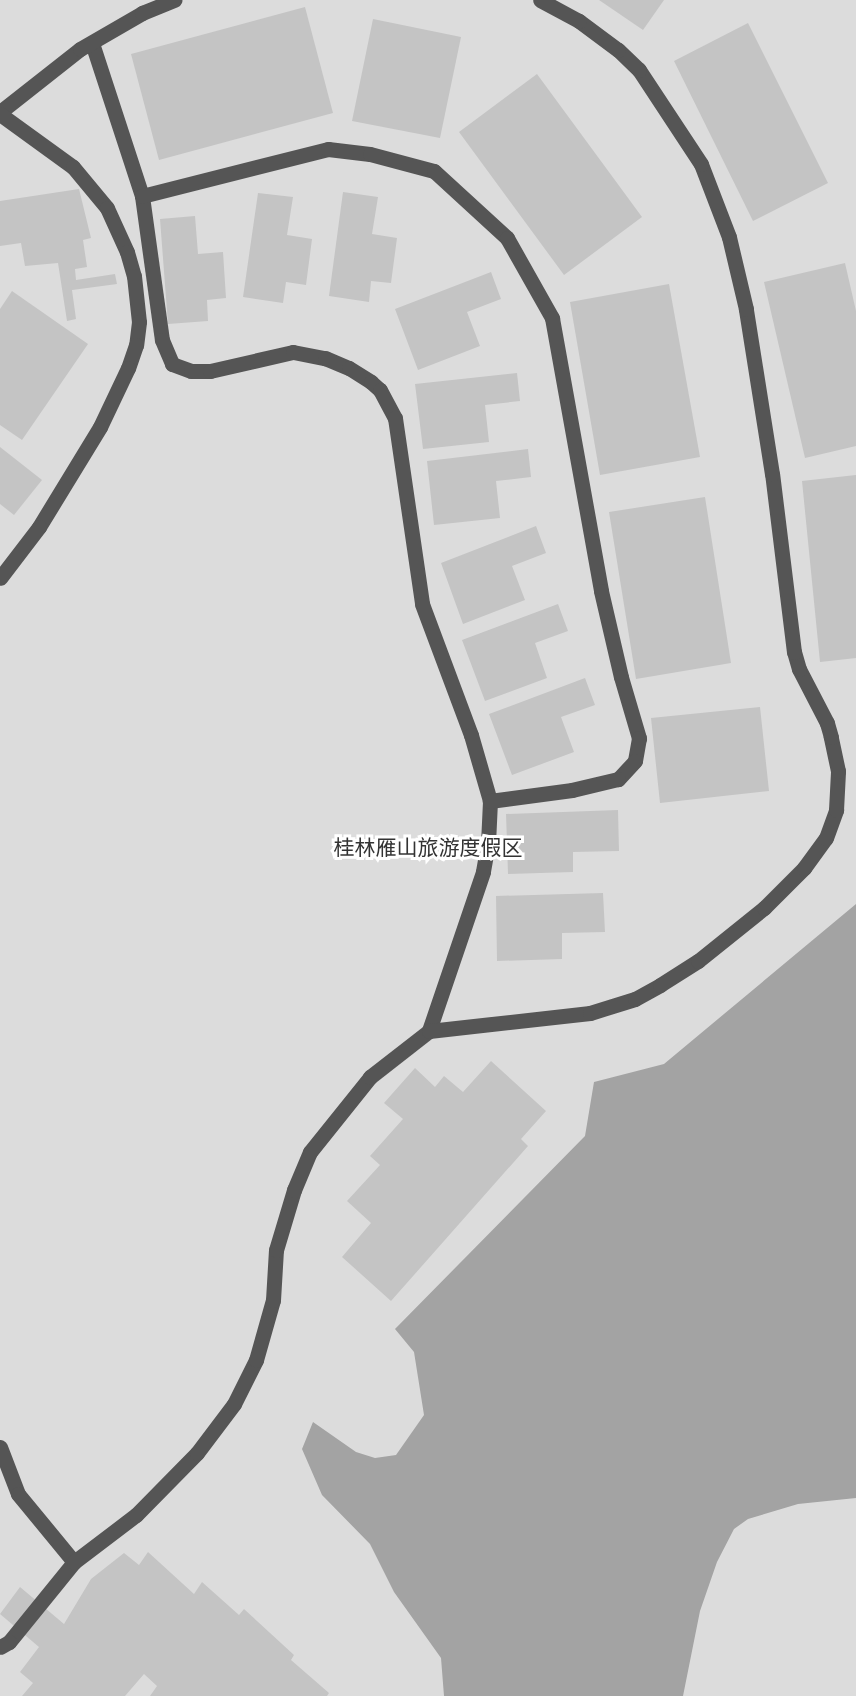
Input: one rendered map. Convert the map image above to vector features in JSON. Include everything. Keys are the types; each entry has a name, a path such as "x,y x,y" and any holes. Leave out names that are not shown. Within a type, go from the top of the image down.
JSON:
{"lane":[{"path":"0,578 39,527 100,427 128,368 136,345 139,322 134,276 127,252 107,208 73,167 0,113 80,49 142,13 175,0"},
{"path":"0,1647 9,1642 74,1562 136,1515 197,1453 234,1404 256,1360 273,1300 276,1250 294,1190 310,1152 370,1077 429,1031 590,1013 635,999 660,985 698,961 764,908 804,868 826,838 836,810 839,791 838,771 826,723 799,669 794,652 785,563 746,309 725,227 701,164 639,70 618,50 579,21 540,0"},
{"path":"92,43 142,196 162,340 172,364 190,371 210,371 293,352 307,354 349,368 371,382 390,405 399,434 422,604 471,735 489,801 488,843 483,872 429,1031"},
{"path":"142,196 328,149 339,150 370,154 434,171 507,238 552,318 600,591 639,738 635,761 618,779 572,790 489,801"},
{"path":"0,1447 18,1494 74,1562"}],"green space":[{"name":"桂林雁山旅游度假区","path":"0,0 856,0 856,1696 0,1696"}],"shaded area":[{"path":"856,904 856,1498 798,1504 748,1519 734,1529 717,1562 700,1611 683,1696 444,1696 441,1658 394,1592 370,1544 322,1495 302,1449 313,1422 356,1452 375,1458 396,1455 424,1415 414,1352 395,1329 585,1136 594,1082 664,1064"}],"building":[{"path":"599,0 664,0 643,30"},
{"path":"305,7 333,113 159,160 131,54"},
{"path":"373,19 461,37 440,138 352,121"},
{"path":"748,23 828,183 753,221 674,61"},
{"path":"537,74 642,217 564,275 459,132"},
{"path":"79,189 91,238 83,240 87,267 75,269 76,280 115,274 117,284 72,290 76,319 67,321 58,263 25,266 21,243 0,246 0,201"},
{"path":"343,192 378,197 372,234 397,238 391,283 371,281 369,302 329,296"},
{"path":"258,193 293,197 287,235 312,239 306,285 286,282 283,303 243,297"},
{"path":"195,216 198,254 223,252 226,298 207,300 208,321 168,324 160,219"},
{"path":"845,263 856,311 856,446 805,458 764,282"},
{"path":"491,272 501,299 467,312 480,346 418,370 395,309"},
{"path":"669,284 700,457 600,475 570,302"},
{"path":"12,291 88,344 22,440 0,425 0,309"},
{"path":"517,373 520,401 485,405 489,442 423,449 415,384"},
{"path":"0,447 42,480 14,515 0,504"},
{"path":"528,449 531,477 496,481 500,518 434,525 427,461"},
{"path":"856,475 856,658 820,662 802,481"},
{"path":"705,497 731,663 636,679 609,512"},
{"path":"536,526 546,553 512,566 525,600 463,624 441,563"},
{"path":"558,604 568,631 535,643 547,678 485,701 462,640"},
{"path":"585,678 595,705 561,717 574,752 512,775 489,714"},
{"path":"760,707 769,791 660,803 651,718"},
{"path":"618,810 619,851 573,852 573,872 508,874 506,814"},
{"path":"603,893 605,932 562,933 562,959 497,961 496,896"},
{"path":"491,1061 546,1111 521,1139 528,1146 391,1301 342,1257 371,1223 347,1201 380,1165 370,1156 403,1119 384,1103 415,1068 435,1087 444,1076 463,1092"},
{"path":"148,1552 194,1594 202,1582 239,1615 244,1609 294,1655 291,1660 329,1693 327,1696 150,1696 157,1686 144,1674 125,1696 22,1696 33,1683 20,1672 39,1647 0,1614 20,1587 64,1624 91,1579 124,1553 139,1565"}]}
